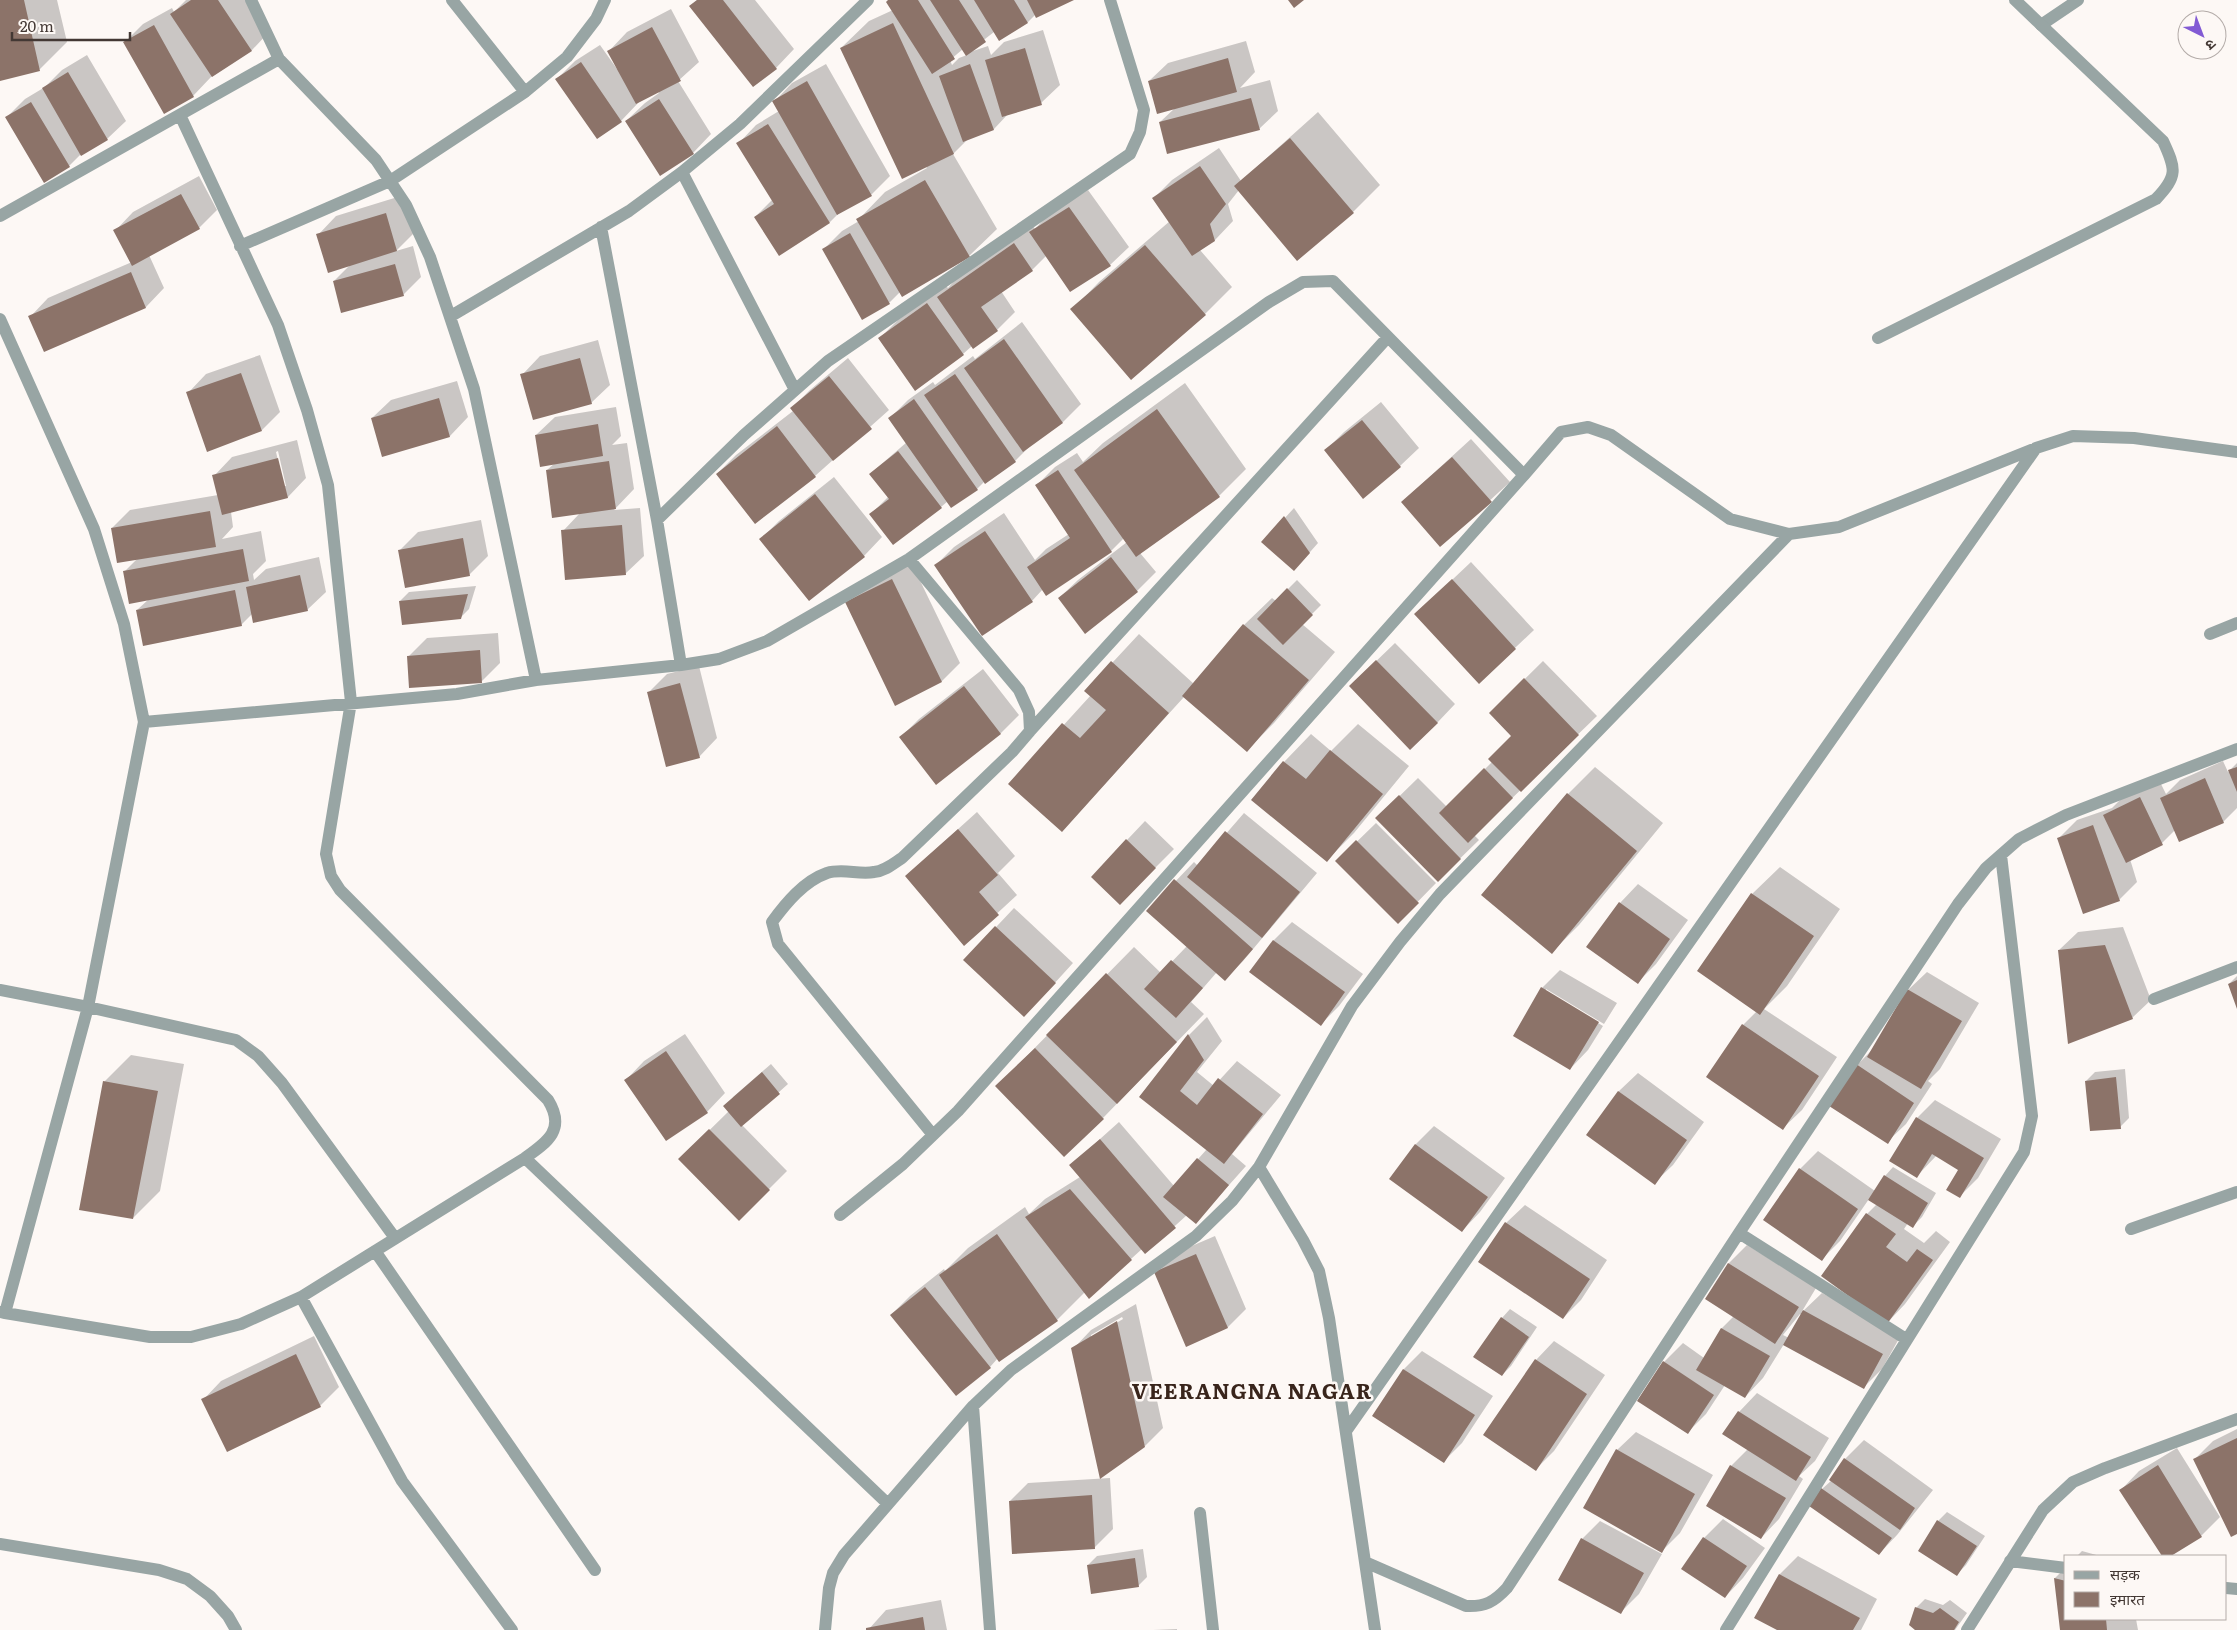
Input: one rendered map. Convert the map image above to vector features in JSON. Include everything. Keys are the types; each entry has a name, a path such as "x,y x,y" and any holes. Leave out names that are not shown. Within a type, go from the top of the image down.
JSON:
{"street":[{"path":"251,0 280,59 376,160 406,205 430,257 474,389 536,680"},
{"path":"452,0 525,92"},
{"path":"240,246 390,181 525,92 567,57 596,19 605,0"},
{"path":"451,316 630,211 682,172 740,124 868,0"},
{"path":"657,520 744,435 828,361 1130,154 1140,132 1144,110 1110,0"},
{"path":"1878,338 2156,199 2171,184 2173,163 2163,141 2015,0"},
{"path":"2041,25 2078,0"},
{"path":"0,216 280,59"},
{"path":"0,319 94,529 124,624 144,722 88,1007 3,1312 150,1337 190,1336 241,1324 301,1297 548,1142 555,1128 556,1113 548,1100 340,890 331,876 326,854 350,702 328,485 307,410 278,325 180,115"},
{"path":"682,172 795,390"},
{"path":"602,227 657,520 681,666"},
{"path":"144,722 350,702 456,694 536,680 681,666 719,659 767,641 909,559 1269,302 1303,282 1332,281 1524,474"},
{"path":"933,1135 778,944 772,922 787,903 810,882 827,873 844,871 874,872 885,869 902,858 1012,752 1388,337"},
{"path":"840,1215 903,1164 933,1135 1026,1036 1561,432 1588,427 1611,435 1730,519 1789,534 1839,527 2036,448 2073,436 2134,438 2237,452"},
{"path":"1346,1431 2036,448"},
{"path":"825,1630 829,1588 833,1573 844,1556 972,1406 1011,1370 1196,1236 1232,1201 1259,1167 1352,1006 1400,942 1440,894 1789,534"},
{"path":"909,559 1019,690 1029,712 1030,732"},
{"path":"2210,634 2237,623"},
{"path":"1365,1562 1466,1606 1481,1607 1494,1602 1507,1588 1739,1232 1958,904 1986,868 2019,839 2066,815 2237,749"},
{"path":"1726,1630 2024,1152 2032,1116 2001,855"},
{"path":"2154,999 2237,967"},
{"path":"0,990 88,1007 236,1040 258,1056 282,1083 395,1238"},
{"path":"525,1158 888,1504"},
{"path":"1259,1167 1303,1240 1319,1271 1329,1318 1375,1630"},
{"path":"2131,1229 2237,1192"},
{"path":"1739,1232 1906,1339"},
{"path":"375,1251 595,1570"},
{"path":"301,1297 402,1481 512,1630"},
{"path":"972,1406 990,1630"},
{"path":"1967,1630 2043,1510 2073,1482 2105,1468 2237,1420"},
{"path":"1200,1513 1213,1630"},
{"path":"0,1544 159,1570 187,1579 210,1596 228,1616 236,1630"},
{"path":"2010,1561 2064,1568"}],"building":[{"path":"0,0 24,0 40,71 0,81"},
{"path":"191,0 218,0 252,51 212,77 170,14"},
{"path":"697,0 723,0 777,69 753,87 689,6"},
{"path":"888,0 918,0 955,59 932,74 886,2"},
{"path":"930,0 959,0 986,42 966,56"},
{"path":"974,0 1014,0 1028,23 999,41"},
{"path":"1027,0 1074,0 1036,18"},
{"path":"1288,0 1304,0 1294,8"},
{"path":"893,23 954,154 902,179 840,48"},
{"path":"154,25 194,97 164,114 123,42"},
{"path":"652,27 681,81 636,104 607,51"},
{"path":"1025,48 1042,105 1002,117 985,60"},
{"path":"1228,58 1237,92 1157,114 1148,81"},
{"path":"581,62 622,122 597,139 555,79"},
{"path":"970,64 994,130 963,142 939,76"},
{"path":"68,72 108,140 81,156 42,88"},
{"path":"807,81 872,196 837,215 772,101"},
{"path":"1251,98 1260,130 1167,154 1159,122"},
{"path":"659,99 694,154 660,176 625,121"},
{"path":"31,102 70,167 44,183 5,117"},
{"path":"768,124 830,223 779,256 754,217 774,204 736,143"},
{"path":"1290,138 1354,213 1297,261 1234,186"},
{"path":"1200,166 1226,204 1210,224 1215,241 1192,256 1152,198"},
{"path":"925,180 970,257 902,297 856,219"},
{"path":"181,194 200,229 132,266 113,230"},
{"path":"1069,207 1111,266 1070,292 1029,232"},
{"path":"386,213 397,251 328,273 316,234"},
{"path":"850,233 890,304 862,320 822,249"},
{"path":"1014,243 1033,271 981,307 998,331 973,349 937,297"},
{"path":"1145,245 1206,315 1131,380 1070,309"},
{"path":"395,264 404,296 341,313 333,281"},
{"path":"131,272 146,308 44,352 28,316"},
{"path":"927,303 964,355 915,391 878,338"},
{"path":"1004,339 1063,423 1023,452 964,368"},
{"path":"580,358 592,404 533,420 520,374"},
{"path":"241,373 262,431 207,452 186,392"},
{"path":"955,374 1016,462 985,484 924,395"},
{"path":"829,376 872,429 833,461 790,408"},
{"path":"439,398 450,437 382,457 371,418"},
{"path":"914,399 978,490 951,508 888,418"},
{"path":"1157,409 1220,497 1136,557 1074,470"},
{"path":"1362,420 1401,467 1363,499 1324,450"},
{"path":"598,424 603,456 540,467 535,435"},
{"path":"777,426 816,477 755,524 716,474"},
{"path":"898,451 942,508 893,545 869,514 889,499 869,474"},
{"path":"1452,457 1492,502 1440,547 1401,502"},
{"path":"278,458 288,498 222,515 212,475"},
{"path":"609,461 616,509 552,518 546,470"},
{"path":"1058,470 1112,552 1046,596 1027,567 1070,538 1035,485"},
{"path":"815,494 865,557 809,601 759,539"},
{"path":"210,511 216,547 117,563 111,528"},
{"path":"1284,516 1310,553 1294,571 1261,542"},
{"path":"622,525 626,575 565,580 561,530"},
{"path":"985,531 1033,602 982,636 934,565"},
{"path":"463,538 470,576 405,588 398,550"},
{"path":"243,549 249,581 129,604 123,571"},
{"path":"1111,557 1138,592 1085,634 1058,598"},
{"path":"300,575 308,611 253,623 246,587"},
{"path":"892,579 942,682 895,706 845,602"},
{"path":"1452,579 1516,649 1479,684 1414,614"},
{"path":"1287,588 1313,615 1283,645 1257,619"},
{"path":"235,590 242,626 143,646 136,610"},
{"path":"468,594 461,619 402,625 399,601"},
{"path":"1243,624 1309,680 1247,752 1182,696"},
{"path":"480,650 482,683 409,688 407,656"},
{"path":"1376,660 1438,723 1410,750 1349,686"},
{"path":"1111,661 1169,713 1062,832 1008,784 1062,723 1080,738 1106,710 1084,691"},
{"path":"1524,678 1579,735 1521,792 1488,759 1511,736 1489,713"},
{"path":"680,683 700,758 666,767 647,692"},
{"path":"964,686 1001,734 936,785 899,737"},
{"path":"1330,750 1383,794 1327,862 1251,800 1283,761 1306,779"},
{"path":"2237,767 2237,792 2228,770"},
{"path":"1484,768 1513,798 1468,843 1439,813"},
{"path":"2205,778 2224,823 2179,842 2160,798"},
{"path":"1567,793 1637,851 1552,954 1481,895"},
{"path":"1399,795 1461,859 1438,882 1375,818"},
{"path":"2140,797 2163,845 2126,863 2103,815"},
{"path":"2093,825 2120,901 2083,914 2057,838"},
{"path":"958,829 998,875 979,892 999,915 964,946 905,876"},
{"path":"1225,831 1300,892 1262,938 1187,877"},
{"path":"1126,839 1156,868 1120,905 1091,877"},
{"path":"1356,840 1419,903 1398,924 1335,861"},
{"path":"1174,879 1253,949 1225,981 1146,911"},
{"path":"1751,893 1814,936 1760,1015 1697,971"},
{"path":"1619,902 1670,939 1638,984 1586,947"},
{"path":"995,926 1056,983 1024,1017 963,960"},
{"path":"1273,940 1345,992 1321,1026 1249,972"},
{"path":"2105,945 2133,1019 2068,1044 2058,950"},
{"path":"1171,960 1203,988 1176,1018 1144,989"},
{"path":"1106,973 1177,1042 1117,1104 1046,1035"},
{"path":"2237,980 2237,1009 2228,984"},
{"path":"1541,987 1599,1022 1570,1070 1513,1036"},
{"path":"1907,989 1962,1021 1921,1089 1867,1057"},
{"path":"1742,1024 1819,1076 1783,1130 1706,1077"},
{"path":"1188,1034 1204,1060 1180,1091 1197,1105 1218,1078 1263,1114 1224,1164 1139,1097"},
{"path":"1035,1048 1104,1119 1064,1157 995,1086"},
{"path":"666,1051 708,1113 666,1141 624,1080"},
{"path":"1856,1064 1914,1103 1888,1144 1829,1106"},
{"path":"762,1072 780,1094 741,1127 723,1106"},
{"path":"2116,1077 2121,1129 2090,1131 2085,1081"},
{"path":"103,1081 158,1091 133,1219 79,1210"},
{"path":"1618,1091 1687,1140 1655,1185 1586,1135"},
{"path":"1916,1117 1984,1158 1960,1198 1946,1190 1958,1170 1932,1154 1917,1178 1889,1161"},
{"path":"709,1129 770,1190 739,1221 678,1159"},
{"path":"1100,1139 1176,1228 1145,1254 1069,1165"},
{"path":"1415,1144 1488,1197 1462,1232 1389,1179"},
{"path":"1197,1158 1229,1185 1196,1224 1163,1197"},
{"path":"1799,1168 1858,1209 1822,1261 1763,1220"},
{"path":"1884,1175 1928,1203 1913,1228 1868,1200"},
{"path":"1070,1189 1132,1260 1089,1299 1025,1217"},
{"path":"1866,1213 1896,1234 1886,1247 1907,1262 1917,1249 1933,1260 1887,1324 1821,1276"},
{"path":"1505,1222 1590,1279 1563,1319 1478,1262"},
{"path":"997,1234 1058,1321 999,1362 939,1275"},
{"path":"1196,1254 1228,1328 1186,1347 1154,1272"},
{"path":"1728,1263 1799,1307 1775,1344 1705,1299"},
{"path":"925,1287 991,1368 956,1396 890,1315"},
{"path":"1803,1310 1883,1354 1864,1389 1783,1345"},
{"path":"1501,1317 1529,1337 1502,1376 1473,1357"},
{"path":"1117,1321 1145,1447 1100,1479 1071,1348"},
{"path":"1721,1328 1770,1356 1745,1398 1696,1370"},
{"path":"296,1354 321,1407 227,1452 201,1399"},
{"path":"1535,1359 1587,1394 1536,1471 1483,1435"},
{"path":"1663,1361 1714,1395 1688,1434 1637,1401"},
{"path":"1403,1369 1475,1415 1444,1463 1372,1416"},
{"path":"1738,1411 1811,1457 1796,1481 1722,1434"},
{"path":"2237,1438 2237,1534 2231,1537 2193,1459"},
{"path":"1616,1449 1695,1494 1662,1553 1583,1508"},
{"path":"1844,1458 1915,1508 1900,1530 1829,1480"},
{"path":"1730,1465 1786,1498 1761,1539 1706,1506"},
{"path":"2158,1465 2202,1537 2173,1555 2161,1555 2119,1490"},
{"path":"1821,1488 1892,1538 1879,1555 1809,1506"},
{"path":"1092,1495 1095,1549 1012,1554 1009,1501"},
{"path":"1937,1520 1977,1546 1957,1576 1918,1551"},
{"path":"1703,1537 1747,1566 1725,1598 1681,1569"},
{"path":"1581,1538 1644,1573 1621,1614 1558,1580"},
{"path":"1135,1558 1139,1587 1091,1594 1087,1565"},
{"path":"1779,1574 1860,1618 1853,1630 1777,1630 1754,1618"},
{"path":"2054,1578 2064,1580 2064,1620 2106,1620 2107,1630 2060,1630"},
{"path":"1915,1607 1933,1613 1940,1608 1959,1622 1954,1630 1915,1630 1909,1625"},
{"path":"923,1617 925,1630 866,1630 866,1628"}],"district":[{"name":"VEERANGNA NAGAR","path":"1252,1389"}]}
